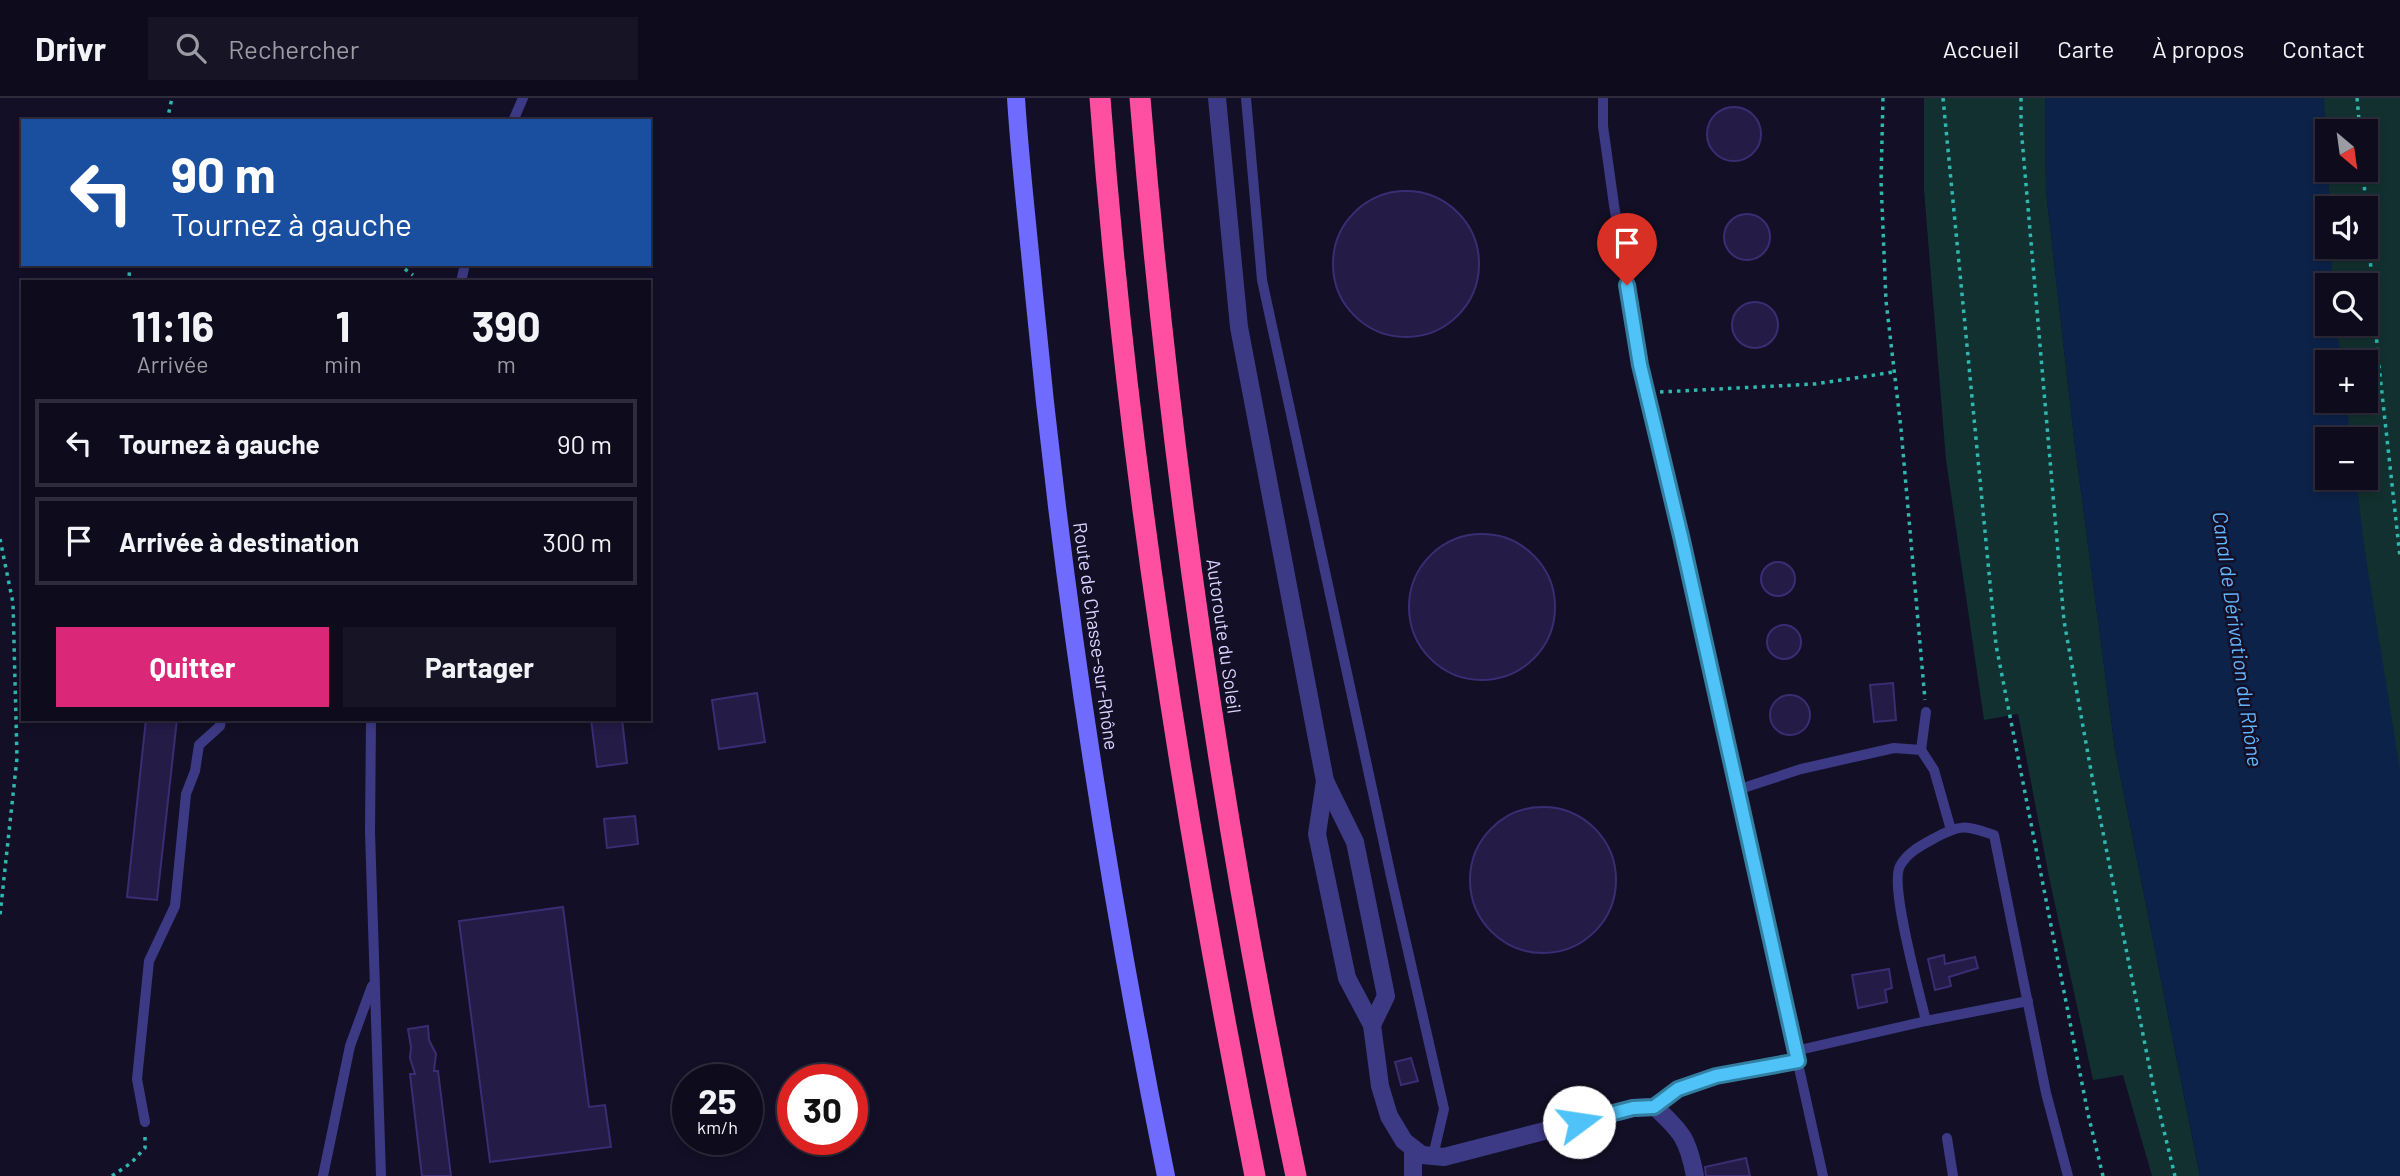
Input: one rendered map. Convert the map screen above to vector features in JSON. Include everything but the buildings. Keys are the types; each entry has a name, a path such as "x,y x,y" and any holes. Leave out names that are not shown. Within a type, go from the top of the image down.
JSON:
{"highway":[{"path":"1100,98 1131,406 1160,632 1206,917 1255,1176"},
{"name":"Autoroute du Soleil","path":"1140,98 1162,328 1197,615 1230,823 1296,1176"}],"main road":[{"name":"Route de Chasse-sur-Rhône","path":"1016,98 1043,384 1065,576 1119,923 1166,1176"}],"street":[{"path":"1217,98 1239,327 1325,781 1355,842 1386,996 1372,1025"},
{"path":"1325,781 1317,834 1347,978 1372,1025 1380,1086 1389,1116 1404,1141 1422,1155 1444,1157 1633,1108 1654,1107 1678,1128 1690,1148 1695,1176"},
{"path":"1413,1148 1413,1176"}],"lane":[{"path":"514,119 523,98"},
{"path":"1245,98 1262,280 1444,1109 1433,1156"},
{"path":"1603,98 1603,126 1640,365 1824,1176"},
{"path":"1926,712 1921,750 1934,769 1951,831"},
{"path":"145,1122 136,1079 149,961 175,906 186,794 195,771 199,745 220,726 221,721"},
{"path":"371,721 370,832 381,1176"},
{"path":"1737,790 1801,769 1894,748 1921,750"},
{"path":"1926,1021 1898,894 1898,868 1916,848 1966,825 1994,835 2046,1093 2067,1176"},
{"path":"323,1176 350,1046 374,980"},
{"path":"1654,1107 1678,1089 1716,1076 1926,1021 2028,1000"},
{"path":"1947,1138 1953,1176"}],"path":[{"path":"168,119 173,98"},
{"path":"1883,98 1881,181 1886,301 1902,429 1926,712"},
{"path":"1943,98 1996,645 2088,1114 2103,1176"},
{"path":"2021,98 2022,141 2064,621 2154,1090 2175,1176"},
{"path":"2357,98 2359,119"},
{"path":"2364,182 2378,357 2400,557"},
{"path":"401,266 413,275"},
{"path":"1647,393 1815,384 1894,372"},
{"path":"0,539 13,603 17,758 0,915"},
{"path":"112,1176 131,1163 145,1148 145,1122"}],"green space":[{"path":"1924,98 2045,98 2046,191 2075,446 2115,749 2200,1176 2152,1176 2123,1075 2093,1080 2049,877 2018,714 1984,720 1946,460 1924,190"},
{"path":"2214,98 2400,98 2400,1176"}],"water":[{"name":"Canal de Dérivation du Rhône","path":"2045,98 2324,98 2325,119 2315,119 2315,182 2329,182 2329,196 2315,196 2315,259 2332,259 2332,273 2315,273 2315,336 2338,336 2340,350 2315,350 2315,413 2348,413 2349,427 2315,427 2315,490 2357,490 2400,770 2400,1176 2200,1176 2115,749 2075,446 2046,191"}],"route":[{"path":"1579,1122 1633,1108 1654,1107 1678,1089 1716,1076 1798,1061 1681,536 1640,365 1627,285"}]}
